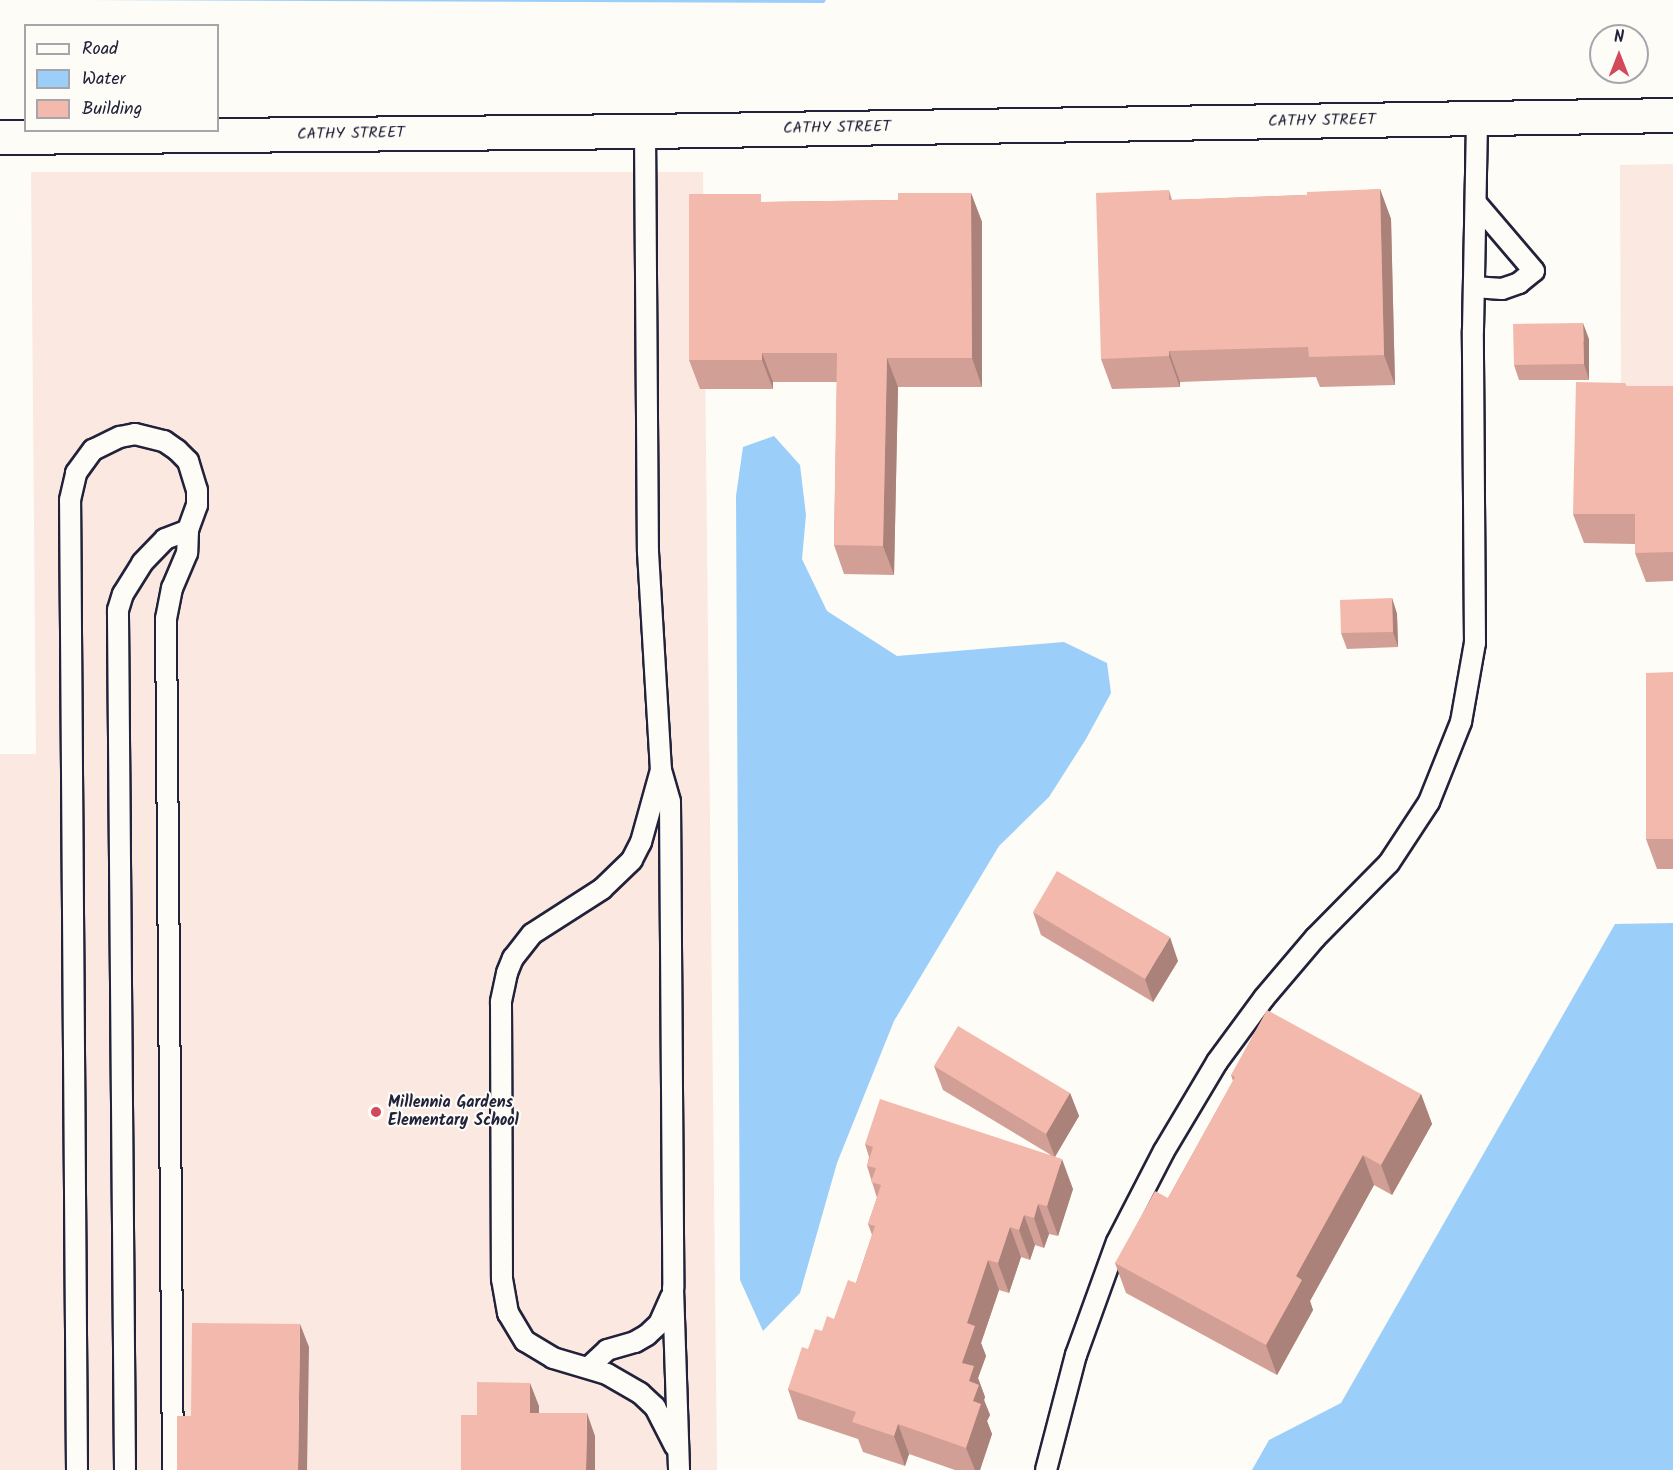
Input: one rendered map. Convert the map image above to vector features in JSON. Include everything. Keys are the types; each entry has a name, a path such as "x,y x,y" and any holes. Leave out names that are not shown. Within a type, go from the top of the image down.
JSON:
{"street":[{"name":"CATHY STREET","path":"0,137 645,131 1673,115"}],"lane":[{"path":"1046,1470 1076,1355 1117,1242 1164,1151 1217,1062 1264,998 1315,938 1389,863 1429,802 1461,722 1475,643 1474,287 1478,118"},
{"path":"645,131 648,552 661,770 670,802 674,1288 679,1462"},
{"path":"1474,287 1502,289 1519,283 1534,271 1476,203"},
{"path":"77,1470 70,512 72,485 76,473 93,450 120,437 135,435 164,441 188,461 194,475 197,505 188,530 187,553 172,588 166,628 173,1470"},
{"path":"125,1470 118,618 123,594 142,563 165,540 188,530"},
{"path":"661,770 641,843 632,860 602,889 532,934 513,958 501,1002 503,1298 508,1313 525,1341 554,1358 607,1374 640,1393 665,1423 679,1462"},
{"path":"589,1367 607,1350 635,1342 647,1335 659,1323 674,1288"}],"shaded area":[{"path":"1673,164 1673,392 1621,393 1620,165"},
{"name":"Millennia Gardens Elementary School","path":"31,172 703,172 717,1470 0,1470 0,754 36,754"}],"water":[{"path":"89,0 826,0 824,3"},
{"path":"774,436 800,465 806,515 802,559 827,611 897,656 1064,642 1107,663 1111,693 1086,739 1049,797 999,846 894,1021 837,1163 800,1293 763,1331 740,1280 736,496 743,447"},
{"path":"1673,923 1673,1470 1252,1470 1269,1440 1341,1403 1615,924"}],"building":[{"path":"1380,189 1384,355 1309,357 1308,347 1169,351 1169,356 1101,359 1096,193 1169,190 1169,200 1307,195 1307,192"},
{"path":"898,193 971,193 972,358 887,358 883,546 834,545 837,353 762,353 762,360 689,360 689,194 761,194 761,202 898,200"},
{"path":"1583,323 1584,364 1514,365 1513,324"},
{"path":"1576,382 1625,383 1625,386 1673,386 1673,552 1635,553 1635,514 1573,514"},
{"path":"1392,598 1393,632 1341,633 1340,600"},
{"path":"1673,672 1673,839 1646,839 1646,673"},
{"path":"1057,871 1170,937 1145,979 1033,912"},
{"path":"1267,1010 1421,1094 1381,1165 1363,1155 1296,1276 1302,1280 1266,1345 1115,1263 1155,1191 1168,1198 1235,1077 1231,1075"},
{"path":"958,1026 1070,1093 1046,1134 934,1066"},
{"path":"880,1099 1062,1159 1047,1206 1038,1204 1034,1218 1024,1215 1019,1230 1010,1227 998,1263 988,1260 967,1323 975,1326 962,1363 974,1366 969,1381 979,1385 973,1401 981,1404 966,1448 898,1424 894,1436 852,1422 856,1412 788,1389 802,1347 808,1349 815,1329 822,1331 827,1316 834,1319 848,1280 856,1283 875,1226 868,1224 881,1185 871,1182 876,1168 867,1166 873,1147 865,1144"},
{"path":"192,1323 300,1324 298,1470 177,1470 177,1416 191,1416"},
{"path":"477,1382 530,1383 530,1413 587,1413 586,1470 461,1470 461,1415 477,1415"}],"place":[{"name":"Millennia Gardens Elementary School","path":"376,1112"}]}
